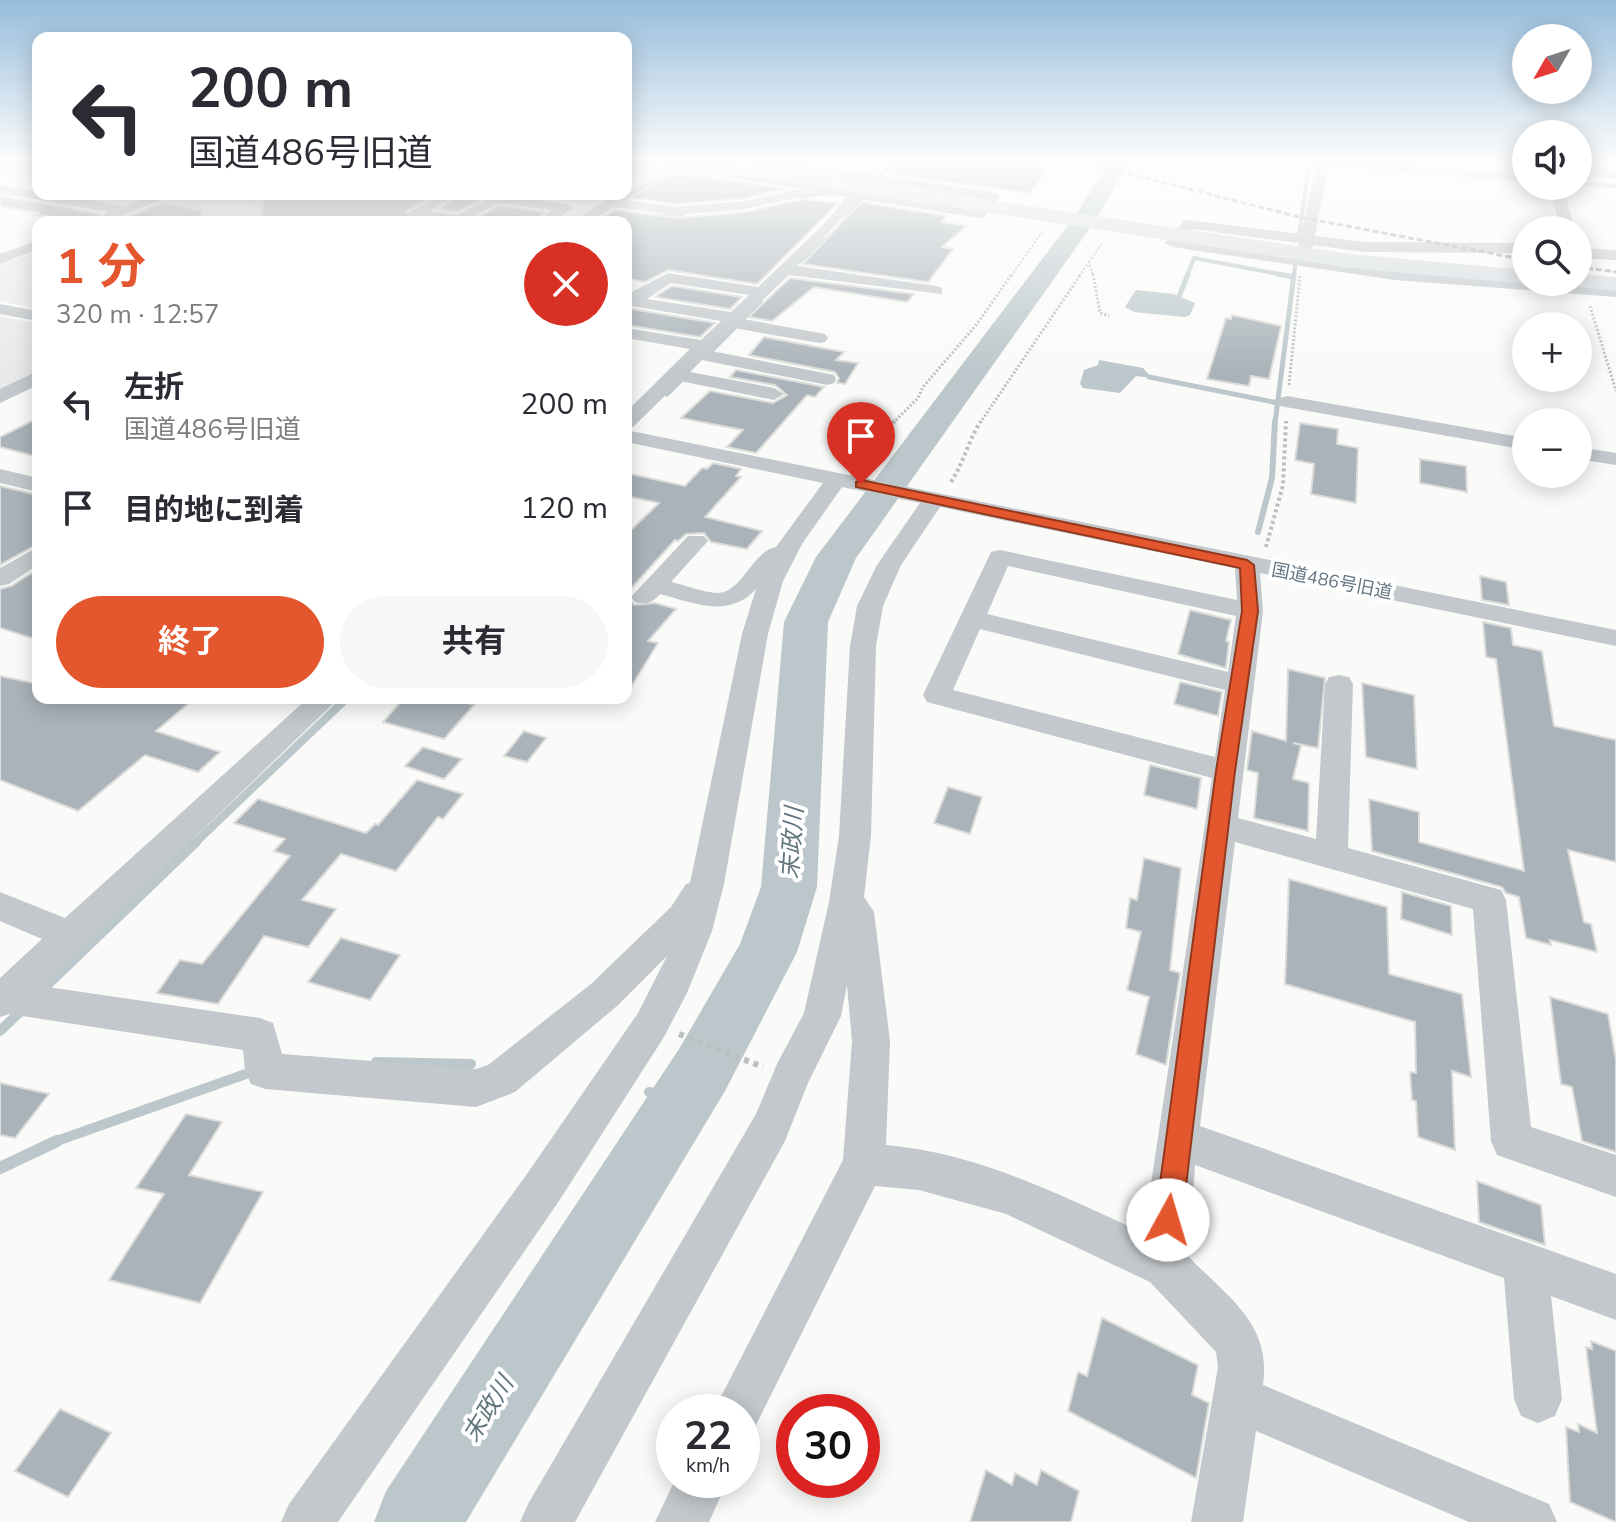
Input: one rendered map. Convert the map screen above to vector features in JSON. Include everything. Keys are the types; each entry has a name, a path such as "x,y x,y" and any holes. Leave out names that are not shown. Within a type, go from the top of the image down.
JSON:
{"highway":[{"path":"1150,231 1351,261 1512,276"},
{"path":"1592,280 1616,284"}],"street":[{"path":"632,418 682,376 761,292 789,270 825,231"},
{"path":"1183,231 1172,243 1301,263 1456,281 1512,280"},
{"path":"1238,231 1308,241 1407,249 1512,248"},
{"path":"1301,263 1310,231"},
{"path":"0,259 32,246"},
{"path":"1592,254 1616,255"},
{"path":"789,270 936,291"},
{"path":"632,299 668,278 761,292"},
{"path":"1592,282 1616,292"},
{"path":"632,302 819,338"},
{"path":"0,309 32,315"},
{"path":"632,335 827,379"},
{"path":"682,376 774,394"},
{"path":"0,397 32,380"},
{"path":"1287,402 1512,442"},
{"name":"国道486号旧道","path":"632,437 1616,638"},
{"path":"1592,455 1616,459"},
{"path":"0,476 32,484"},
{"path":"696,541 650,592 719,601 737,595 770,558 790,543 849,482"},
{"path":"546,1522 771,1127 791,1077 822,1016 846,902 855,836 863,646 870,606 920,497"},
{"path":"307,1522 535,1199 651,1025 695,931 707,884 755,634 771,581 790,543"},
{"path":"1226,771 937,695 1000,557 1250,611"},
{"path":"1166,1266 1170,1197 1254,566"},
{"path":"973,619 1239,684"},
{"path":"1331,856 1339,684"},
{"path":"17,1000 69,935 230,790 319,704"},
{"path":"1221,826 1489,900 1512,1141 1616,1176"},
{"path":"17,1000 260,1035 263,1066 476,1088 501,1079 604,995 683,917 707,884"},
{"path":"746,1394 864,1164 871,1041 857,912 846,902"},
{"path":"0,906 69,935"},
{"path":"1180,1139 1616,1297"},
{"path":"864,1164 919,1169 1010,1194 1166,1266 1238,1341 1242,1367 1217,1522"},
{"path":"1525,1264 1538,1399"},
{"path":"1237,1398 1531,1522"},
{"path":"681,1522 694,1498"}],"path":[{"path":"849,482 1046,231"},
{"path":"920,497 963,464 969,439 1089,262 1096,277 1097,305 1100,313 1109,316"},
{"path":"1254,566 1283,485 1287,402 1301,263"},
{"path":"1587,296 1616,391"},
{"path":"666,1029 774,1071"}],"shaded area":[{"path":"32,252 32,308 0,301 0,265"},
{"path":"1136,290 1173,294 1195,303 1190,315 1185,317 1134,312 1125,307"},
{"path":"0,316 32,323 32,375 0,392"},
{"path":"1099,360 1143,368 1152,378 1136,376 1120,393 1083,388 1080,384 1084,370 1098,365"}],"building":[{"path":"632,231 810,231 757,284 668,270 645,282 632,279"},
{"path":"834,231 960,231 942,247 953,249 928,282 803,264"},
{"path":"790,278 914,294 907,302 814,287 772,321 749,317"},
{"path":"672,286 742,297 730,309 655,297"},
{"path":"632,309 715,323 700,337 632,326"},
{"path":"1232,315 1281,326 1269,379 1251,376 1249,386 1207,379 1226,318 1231,319"},
{"path":"764,337 844,352 836,360 858,363 845,384 837,383 839,378 835,372 749,355"},
{"path":"736,370 824,387 815,397 807,395 756,453 727,447 743,430 681,418 710,391 773,403 787,395 775,385 730,377"},
{"path":"32,421 32,455 0,447 0,437"},
{"path":"1300,423 1338,429 1337,444 1358,448 1356,503 1311,494 1314,464 1295,460"},
{"path":"1420,459 1466,466 1467,492 1420,483"},
{"path":"713,463 741,469 736,476 741,477 705,517 762,531 747,549 711,542 704,533 686,534 675,540 632,587 632,529 659,503 632,497 632,474 685,486 702,468 707,469"},
{"path":"0,486 32,494 32,547 0,565"},
{"path":"32,573 32,638 0,628 0,589"},
{"path":"1480,576 1506,582 1509,605 1482,600"},
{"path":"632,602 634,605 655,603 676,609 648,641 658,643 632,685"},
{"path":"1190,610 1231,620 1226,641 1229,642 1226,668 1178,654"},
{"path":"1483,622 1511,628 1513,645 1542,651 1554,726 1616,740 1616,862 1568,850 1584,922 1591,924 1597,952 1550,940 1551,945 1526,938 1519,897 1506,893 1502,887 1372,851 1369,799 1419,812 1419,842 1524,871 1496,659 1486,657"},
{"path":"1288,669 1325,678 1318,748 1293,743 1301,745 1293,779 1309,783 1308,831 1254,818 1258,773 1247,770 1252,731 1286,741"},
{"path":"0,676 32,683 32,704 188,704 156,731 220,752 198,772 145,755 78,811 0,780"},
{"path":"1180,682 1222,692 1218,716 1174,704"},
{"path":"1362,683 1414,695 1417,769 1366,757"},
{"path":"399,704 474,705 444,739 383,722"},
{"path":"524,731 546,738 527,762 504,756"},
{"path":"423,747 462,759 444,779 405,766"},
{"path":"1150,765 1201,778 1197,809 1144,795"},
{"path":"417,780 463,794 443,819 438,817 396,871 341,854 302,900 336,909 308,947 264,936 218,1004 157,993 180,960 202,964 290,856 274,851 285,839 234,823 258,799 366,833 375,824 378,825"},
{"path":"948,787 982,797 970,834 934,823"},
{"path":"1144,858 1181,868 1170,970 1180,973 1166,1065 1136,1054 1149,997 1127,990 1141,932 1126,928 1130,898 1137,900"},
{"path":"1289,879 1387,907 1389,974 1462,994 1471,1077 1452,1071 1455,1150 1418,1137 1416,1101 1412,1100 1410,1072 1416,1073 1415,1022 1285,984"},
{"path":"1402,892 1451,906 1452,935 1401,919"},
{"path":"341,938 400,955 370,1000 308,982"},
{"path":"1550,997 1608,1014 1616,1060 1616,1152 1582,1141 1572,1087 1561,1084"},
{"path":"0,1083 49,1094 15,1138 0,1135"},
{"path":"186,1114 222,1122 189,1175 263,1192 200,1303 109,1280 164,1194 136,1188"},
{"path":"1477,1181 1541,1205 1545,1245 1479,1222"},
{"path":"1102,1318 1198,1365 1192,1395 1209,1403 1196,1478 1068,1411 1078,1372 1087,1376"},
{"path":"1591,1341 1616,1351 1616,1522 1570,1502 1566,1427 1579,1432 1578,1424 1597,1433 1586,1347 1592,1349"},
{"path":"60,1409 111,1433 68,1497 15,1471"},
{"path":"986,1470 1012,1485 1015,1473 1037,1485 1041,1470 1079,1491 1071,1522 970,1522"}],"waterway":[{"path":"801,261 836,231"},
{"name":"末政川","path":"417,1522 702,1070 767,952 789,887 806,622 836,557 1076,231"},
{"path":"1299,235 1300,231"},
{"path":"1187,276 1194,258 1289,276"},
{"path":"1294,276 1295,266"},
{"path":"1178,299 1188,274"},
{"path":"1278,274 1293,277"},
{"path":"1278,403 1294,274"},
{"path":"708,354 760,302"},
{"path":"667,394 686,375"},
{"path":"1149,377 1278,403"},
{"path":"1275,423 1278,403"},
{"path":"1258,532 1272,478 1275,421"},
{"path":"194,844 341,704"},
{"path":"38,994 196,842"},
{"path":"0,1031 23,1009"},
{"path":"376,1062 471,1064"},
{"path":"51,1143 257,1070"},
{"path":"649,1092 685,1098"},
{"path":"0,1168 57,1141"}],"railway":[{"path":"1373,231 1512,257"},
{"path":"1592,269 1616,272"}],"route":[{"path":"861,484 1247,565 1250,611 1226,771 1168,1220"}]}
